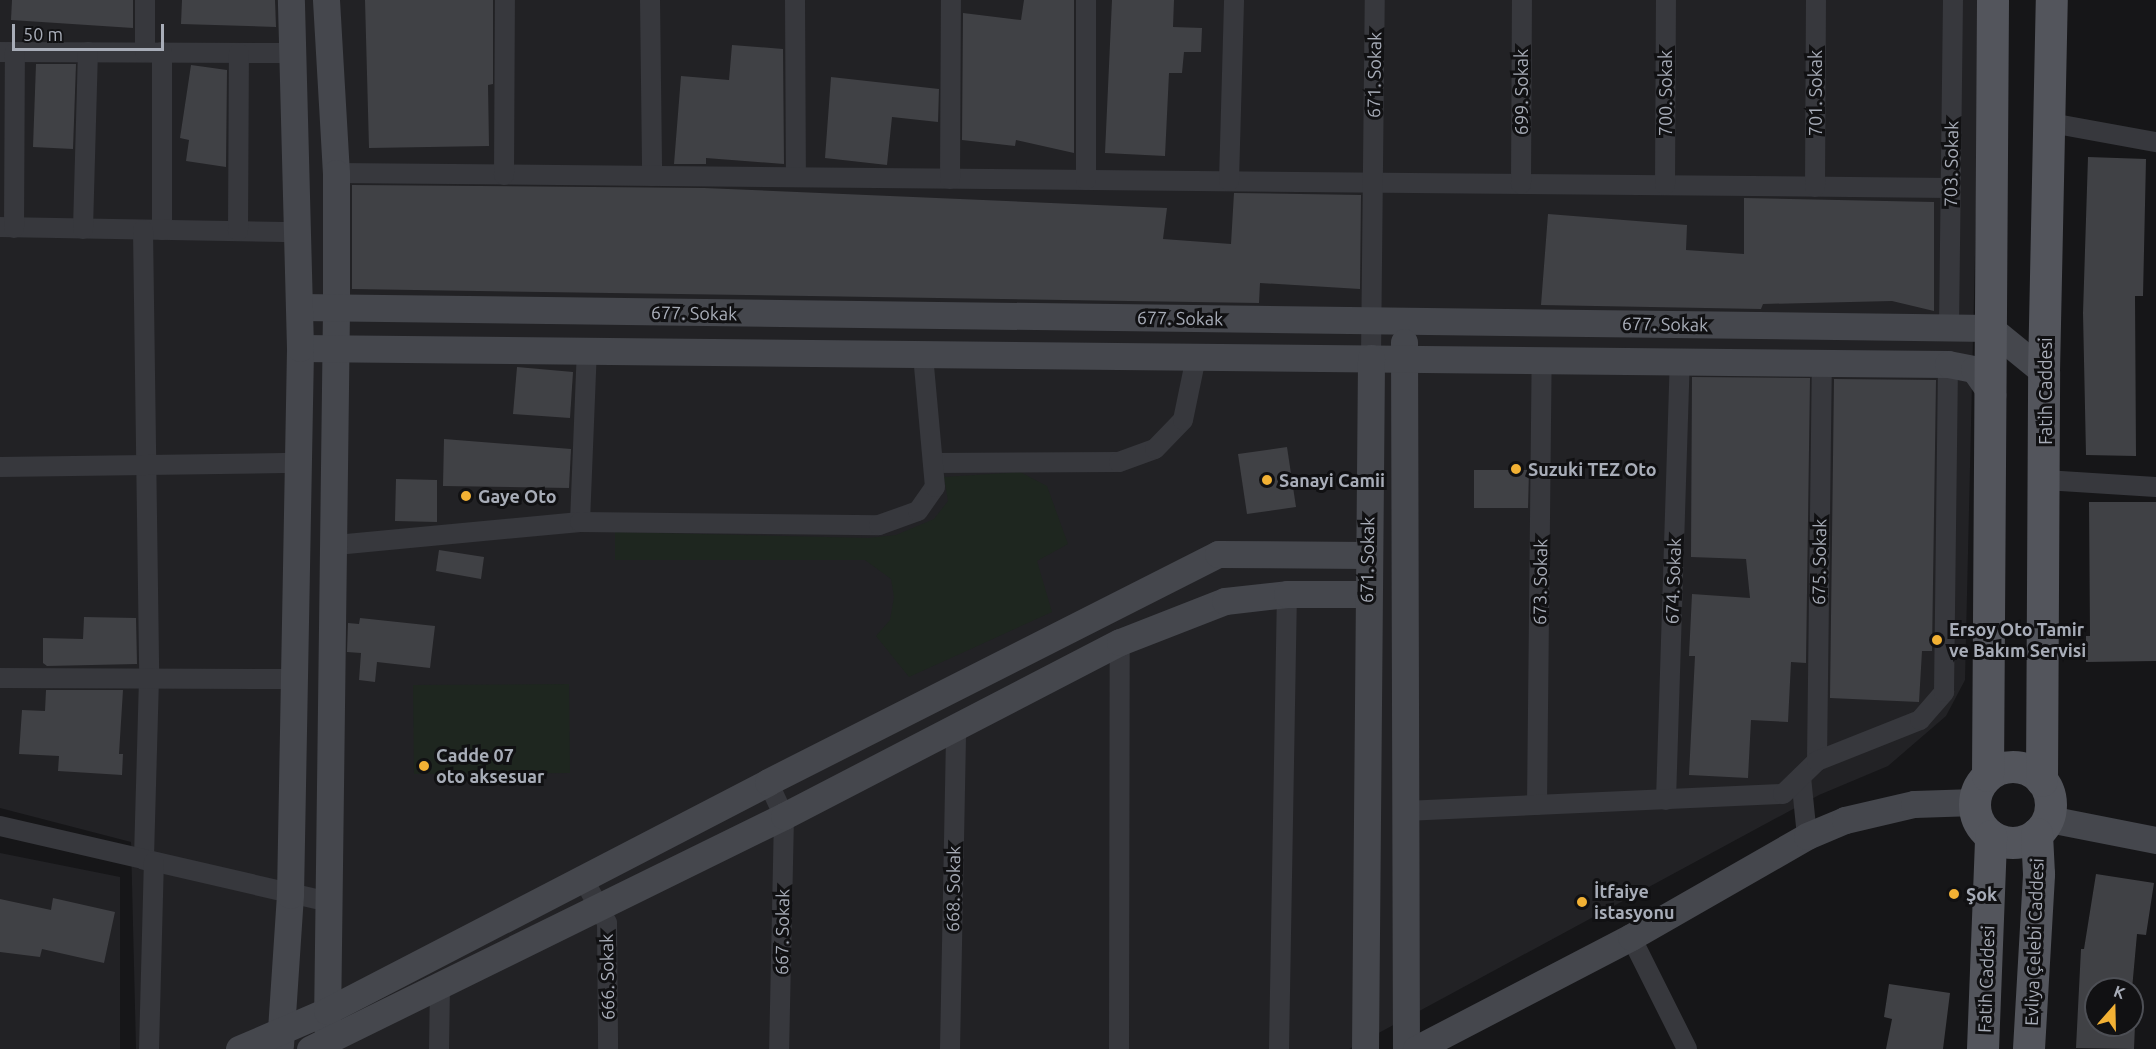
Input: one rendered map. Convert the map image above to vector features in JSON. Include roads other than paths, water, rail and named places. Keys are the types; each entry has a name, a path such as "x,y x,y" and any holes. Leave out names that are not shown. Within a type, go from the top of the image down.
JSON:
{"main road":[{"path":"1982,789 2016,768 2042,781 2050,799 2043,826 2019,843 1991,836 1978,821 1982,789 1992,395 1990,328 1993,0"},
{"name":"Fatih Caddesi","path":"2042,781 2044,372 2052,0"},
{"name":"Evliya Çelebi Caddesi","path":"2029,1049 2043,826"},
{"name":"Fatih Caddesi","path":"1983,1049 1991,836"}],"street":[{"path":"145,0 154,52 148,465 149,1049"},
{"path":"282,1040 290,894 296,679 300,348 299,232 291,0"},
{"path":"319,1045 327,1011 336,545 336,173 327,0"},
{"path":"504,175 505,0"},
{"path":"650,0 652,176"},
{"path":"795,0 796,177"},
{"path":"950,179 951,0"},
{"path":"1086,0 1086,180"},
{"path":"1228,181 1234,0"},
{"name":"671. Sokak","path":"1365,1049 1366,594 1375,0"},
{"name":"699. Sokak","path":"1521,184 1522,0"},
{"name":"700. Sokak","path":"1665,185 1666,0"},
{"name":"701. Sokak","path":"1815,187 1816,0"},
{"name":"703. Sokak","path":"1949,327 1953,0"},
{"path":"292,53 7,52 7,227 299,232"},
{"path":"83,229 88,52"},
{"path":"238,231 240,53"},
{"path":"2051,123 2156,142"},
{"path":"297,172 1950,188"},
{"name":"677. Sokak","path":"300,307 1990,328"},
{"name":"671. Sokak","path":"1405,321 1406,1049"},
{"path":"1990,328 2044,372"},
{"path":"300,348 1948,364 1974,369 1992,395"},
{"path":"580,522 587,351"},
{"path":"336,545 580,522 879,525 918,512 935,487 923,354"},
{"path":"933,463 1119,462 1155,449 1183,420 1196,357"},
{"name":"673. Sokak","path":"1537,804 1542,360"},
{"name":"675. Sokak","path":"1817,761 1822,362"},
{"name":"674. Sokak","path":"1666,800 1680,363"},
{"path":"1405,811 1783,794 1817,761 1920,720 1944,692 1948,364"},
{"path":"0,467 299,463"},
{"path":"2045,480 2156,487"},
{"path":"239,1049 282,1040 327,1011 583,878 1218,554 1367,555"},
{"path":"1279,1049 1287,594"},
{"path":"319,1045 784,816 956,729 1120,642 1225,601 1287,594 1366,594"},
{"path":"1119,1049 1120,642"},
{"path":"0,678 296,679"},
{"name":"668. Sokak","path":"950,1049 956,729"},
{"path":"1801,777 1807,836"},
{"path":"768,782 784,816"},
{"path":"1416,1049 1631,937 1807,836 1845,820 1982,789"},
{"path":"0,810 0,826 329,902"},
{"name":"667. Sokak","path":"779,1049 784,816"},
{"path":"2043,826 2156,840"},
{"name":"666. Sokak","path":"583,878 607,923 608,1049"},
{"path":"1631,937 1687,1049"},
{"path":"439,1049 440,986"}],"place":[{"name":"Suzuki TEZ Oto","path":"1516,469"},
{"name":"Sanayi Camii","path":"1267,480"},
{"name":"Gaye Oto","path":"466,496"},
{"name":"Ersoy Oto Tamir ve Bakım Servisi","path":"1937,640"},
{"name":"Cadde 07 oto aksesuar","path":"424,766"},
{"name":"Şok","path":"1954,894"},
{"name":"İtfaiye istasyonu","path":"1582,902"}]}
